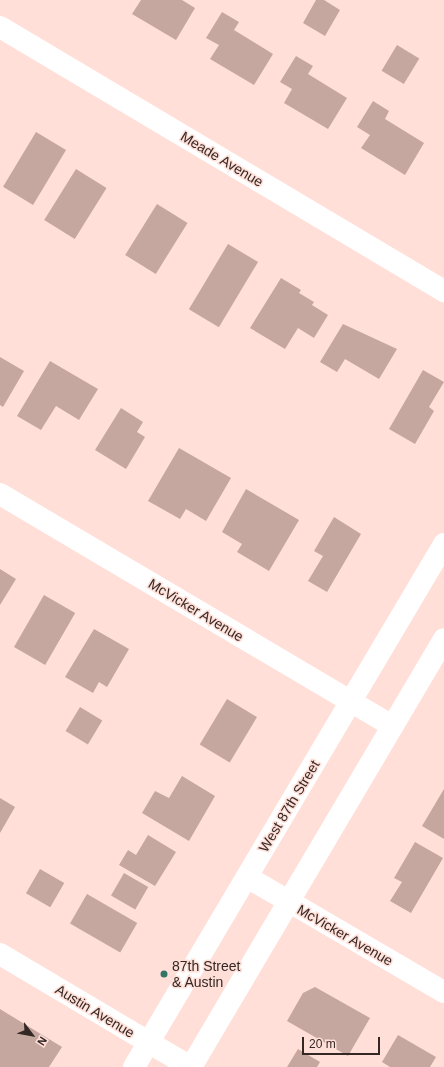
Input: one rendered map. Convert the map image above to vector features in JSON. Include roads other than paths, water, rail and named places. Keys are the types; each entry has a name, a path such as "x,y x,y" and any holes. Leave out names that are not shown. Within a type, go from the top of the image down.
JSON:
{"street":[{"name":"Meade Avenue","path":"0,28 444,291"},
{"name":"McVicker Avenue","path":"0,494 392,726"},
{"name":"West 87th Street","path":"134,1067 444,544"},
{"path":"191,1067 444,639"},
{"name":"McVicker Avenue","path":"246,877 444,992"},
{"name":"Austin Avenue","path":"0,954 191,1067"}],"place":[{"name":"87th Street & Austin","path":"164,974"}]}
